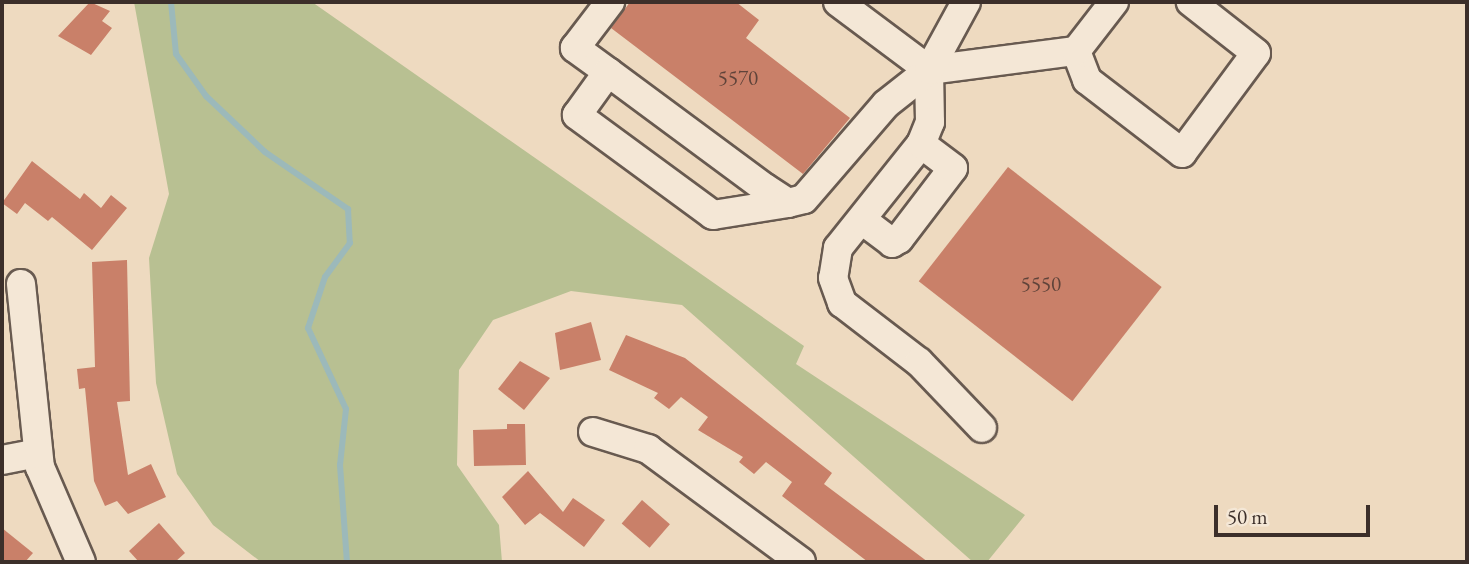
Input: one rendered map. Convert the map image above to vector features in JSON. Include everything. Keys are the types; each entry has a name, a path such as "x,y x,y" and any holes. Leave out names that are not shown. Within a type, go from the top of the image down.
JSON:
{"street":[{"path":"610,2 575,48 788,203"},
{"path":"838,2 929,70 1076,51 1114,2"},
{"path":"608,72 577,115 713,215 788,203 814,193 886,104 929,70 966,2"},
{"path":"1076,51 1087,80 1182,153 1256,53 1191,2"},
{"path":"929,70 930,122 921,144 835,256 835,292 919,362 982,428"},
{"path":"862,220 892,243 900,239 953,168 921,144"},
{"path":"21,284 37,453 52,508 81,562"},
{"path":"593,432 648,449 801,562"},
{"path":"2,460 37,453"}],"green space":[{"path":"134,2 312,2 804,346 796,364 1025,515 987,562 973,562 682,305 571,291 493,320 459,370 457,465 499,525 502,562 261,562 213,525 177,474 156,383 149,258 169,194"}],"building":[{"path":"90,2 110,11 102,21 112,28 91,55 58,36"},
{"path":"630,2 736,2 759,20 746,38 850,118 803,174 611,28"},
{"path":"32,161 80,199 84,193 101,208 111,195 127,208 92,250 52,217 48,221 25,203 17,214 2,203"},
{"path":"1008,167 1162,287 1072,401 919,281"},
{"path":"127,260 130,401 117,402 128,475 151,464 166,497 128,514 117,501 105,506 94,481 85,388 79,389 77,369 95,367 92,262"},
{"path":"591,322 601,360 560,370 555,333"},
{"path":"626,335 685,358 832,473 824,484 928,562 868,562 782,496 792,482 766,462 754,474 739,462 743,457 698,430 708,417 681,397 669,409 654,398 658,393 609,370"},
{"path":"520,361 550,378 524,410 498,389"},
{"path":"507,424 525,424 526,465 474,466 473,430 507,429"},
{"path":"528,471 563,512 573,498 605,520 584,547 540,513 525,525 502,497"},
{"path":"642,500 670,524 650,548 622,523"},
{"path":"159,523 185,553 175,562 139,562 129,551"},
{"path":"2,528 33,553 25,562 2,562"}],"waterway":[{"path":"171,2 176,54 206,96 265,152 348,209 350,243 325,277 308,328 346,409 340,465 347,562"}]}
